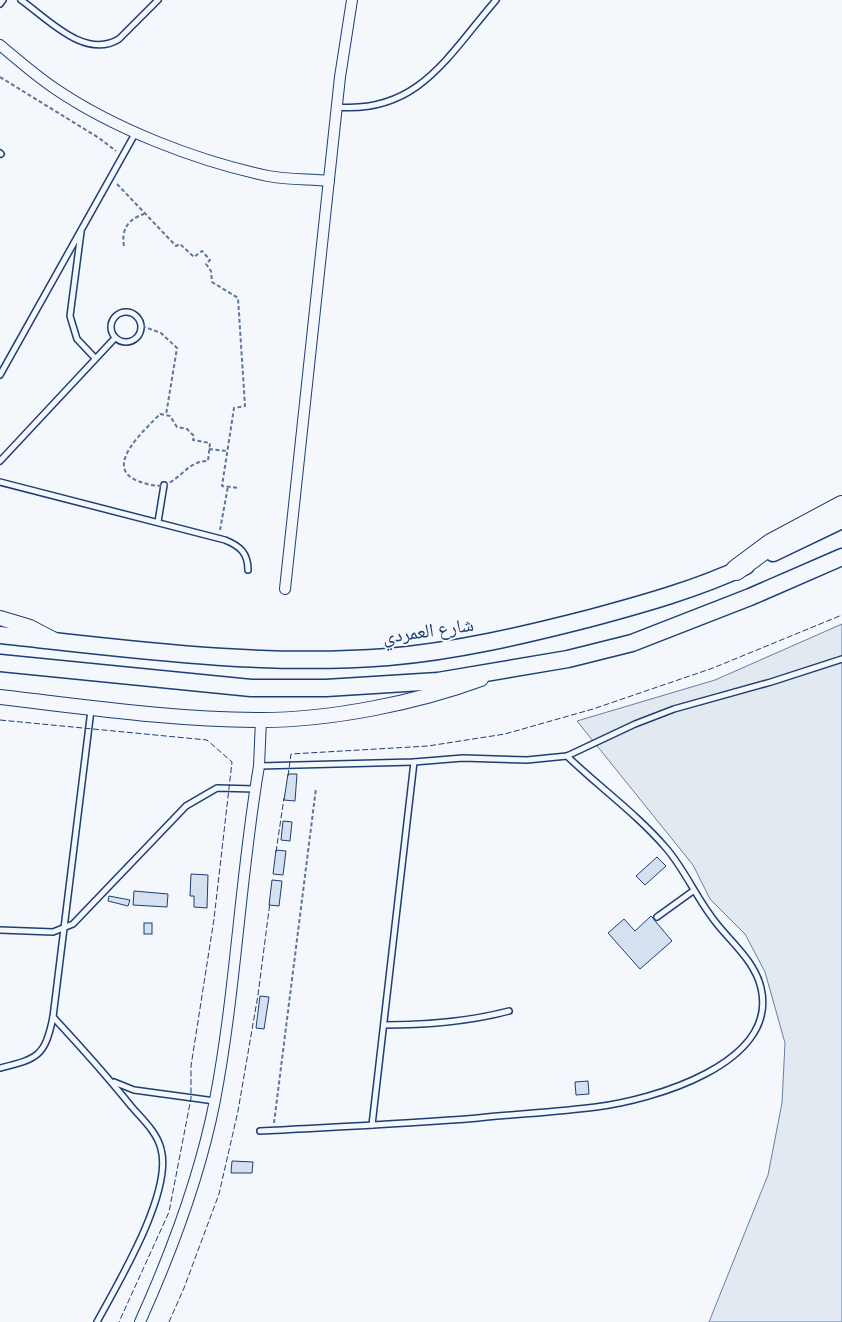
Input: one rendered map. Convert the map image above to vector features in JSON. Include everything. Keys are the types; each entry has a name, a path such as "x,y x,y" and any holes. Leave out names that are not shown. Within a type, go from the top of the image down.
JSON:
{"highway":[{"path":"736,570 771,544 842,506"}],"main road":[{"name":"شارع العمردي","path":"0,635 246,659 346,659 406,655 494,641 556,627 668,595 736,570 842,520"},
{"path":"0,663 219,687 289,689 400,684 503,671 568,659 632,643 741,601 842,557"}],"street":[{"path":"285,589 337,107 352,0"},
{"path":"0,45 55,89 136,131 207,159 270,176 329,181"},
{"path":"0,618 30,627 58,641"},
{"path":"0,697 223,719 295,719 365,709 434,693 503,671"},
{"path":"140,1322 185,1209 215,1101 259,766 261,720"}],"lane":[{"path":"0,4 3,0"},
{"path":"21,0 80,42 96,47 104,46 118,39 158,0"},
{"path":"337,107 375,106 410,93 434,73 496,0"},
{"path":"0,375 136,131"},
{"path":"82,229 70,316 77,339 95,358"},
{"path":"123,312 134,314 141,321 141,332 135,340 124,343 115,338 111,328 114,318 118,314 123,312"},
{"path":"0,461 115,338"},
{"path":"0,482 218,538 242,550 248,559 248,570"},
{"path":"158,522 164,485"},
{"path":"259,766 414,762 463,758 527,760 567,756 635,724 674,710 842,659"},
{"path":"0,1068 31,1060 39,1054 48,1038 53,1017 92,707"},
{"path":"260,1131 372,1125 598,1107 650,1096 677,1086 728,1060 745,1047 757,1029 764,1009 761,987 754,968 693,891 678,862 656,837 567,756"},
{"path":"372,1125 414,762"},
{"path":"0,930 43,932 63,930 82,916 186,806 218,788 255,789"},
{"path":"656,917 693,891"},
{"path":"384,1024 422,1025 452,1023 509,1011"},
{"path":"53,1017 111,1081 155,1135 161,1149 164,1164 158,1194 136,1247 97,1322"},
{"path":"111,1081 134,1090 215,1101"}],"path":[{"path":"0,77 99,138 122,156"},
{"path":"111,176 125,194 176,246 180,244 194,257 202,251 210,260 206,264 211,271 212,282 238,298 245,406 234,408 222,486 239,488"},
{"path":"124,246 123,237 130,221 145,214"},
{"path":"142,326 160,333 177,348 166,416"},
{"path":"160,414 170,416 177,426 188,429 194,436 193,440 210,443 209,449 208,461 200,461 190,465 164,485 152,485 134,479 126,471 123,458 127,450 160,414"},
{"path":"209,449 227,451"},
{"path":"218,538 228,486"},
{"path":"273,1130 316,788"}],"shaded area":[{"path":"842,624 842,1322 709,1322 768,1175 782,1103 785,1043 765,972 745,934 710,899 693,865 577,721 715,680"}],"building":[{"path":"288,774 297,774 295,801 284,800"},
{"path":"283,821 292,822 290,841 281,840"},
{"path":"276,850 286,851 283,875 273,874"},
{"path":"657,857 666,866 645,885 636,876"},
{"path":"191,874 208,875 207,908 194,907 194,896 190,896"},
{"path":"272,880 282,881 279,906 269,905"},
{"path":"134,891 168,894 167,907 133,905"},
{"path":"109,896 130,900 128,906 108,901"},
{"path":"651,916 672,941 640,969 608,933 624,919 635,931"},
{"path":"144,923 152,923 152,934 144,934"},
{"path":"260,996 269,997 264,1029 256,1028"},
{"path":"588,1081 589,1094 576,1095 575,1082"},
{"path":"232,1161 253,1162 252,1173 231,1173"}],"fence":[{"path":"288,776 291,754 428,746 505,734 593,709 713,668 842,615"},
{"path":"0,720 207,740 232,762 214,919 191,1066 191,1098 169,1212 119,1322"},
{"path":"276,852 284,798"},
{"path":"169,1322 184,1288 219,1194 238,1111 258,995 270,902"}]}
